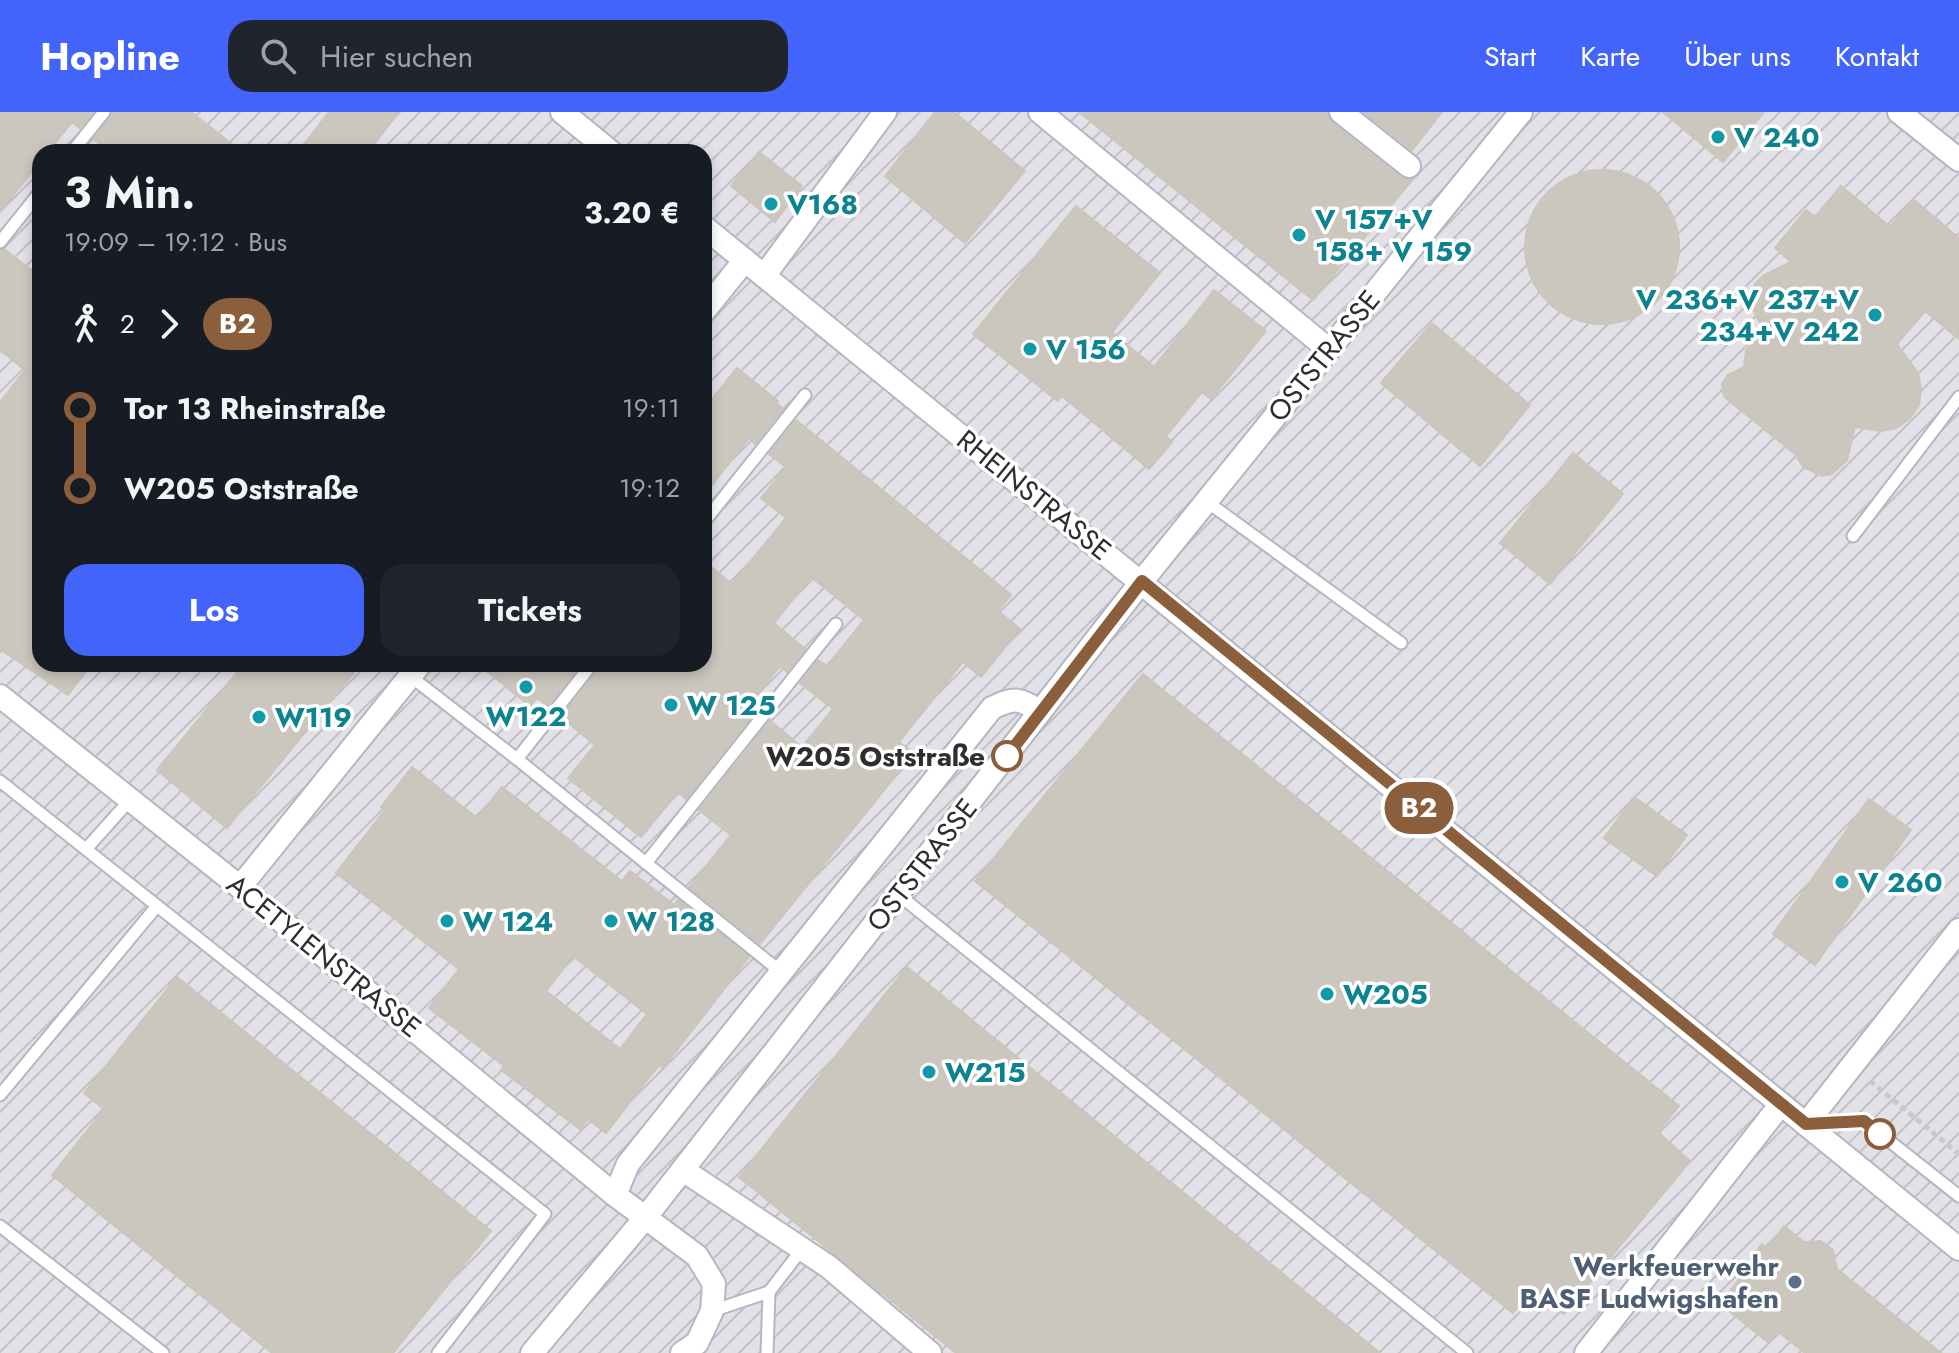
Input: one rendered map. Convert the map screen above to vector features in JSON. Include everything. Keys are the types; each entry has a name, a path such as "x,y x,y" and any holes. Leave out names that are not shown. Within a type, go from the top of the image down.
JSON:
{"street":[{"path":"562,112 601,144"},
{"path":"764,276 885,112"},
{"path":"1040,112 1328,349"},
{"path":"1341,112 1409,166"},
{"name":"OSTSTRASSE","path":"532,1353 645,1218 1142,581 1521,112"},
{"path":"1899,112 1959,160"},
{"name":"RHEINSTRASSE","path":"712,233 1959,1249"},
{"path":"712,301 745,260"},
{"path":"240,887 413,672"},
{"name":"ACETYLENSTRASSE","path":"0,696 240,887 615,1195 697,1256 714,1284 712,1311"},
{"path":"615,1195 628,1164 992,708 1008,700 1024,701 1040,712"},
{"path":"1806,1124 1959,930"},
{"path":"1592,1351 1781,1104"},
{"path":"683,1170 829,1267 930,1353"},
{"path":"682,1353 697,1343 712,1311"}],"lane":[{"path":"78,144 104,112"},
{"path":"0,242 32,202"},
{"path":"712,512 805,395"},
{"path":"1853,536 1959,397"},
{"path":"1206,501 1401,643"},
{"path":"646,863 836,624"},
{"path":"417,672 517,759 781,972"},
{"path":"517,759 586,672"},
{"path":"0,781 545,1214 438,1353"},
{"path":"86,849 130,800"},
{"path":"899,895 1467,1353"},
{"path":"0,1095 157,906"},
{"path":"1806,1124 1864,1121 1959,1196"},
{"path":"0,1226 163,1353"},
{"path":"712,1311 769,1292 802,1249"},
{"path":"767,1353 769,1292"}],"path":[{"path":"1847,1070 1867,1079 1959,1154"}],"shaded area":[{"path":"0,112 1959,112 1959,1353 0,1353"}],"building":[{"path":"0,112 93,112 80,128 72,122 54,144 32,144 32,172 0,212"},
{"path":"112,112 191,112 232,144 100,144 93,139"},
{"path":"329,112 399,112 374,144 304,144"},
{"path":"935,112 954,112 1025,171 965,243 885,176"},
{"name":"V 157+V 158+ V 159","path":"1079,112 1327,112 1332,123 1400,177 1413,179 1313,300"},
{"path":"1364,112 1442,112 1412,150"},
{"name":"V 240","path":"1663,112 1764,112 1723,162"},
{"name":"V168","path":"759,152 802,186 775,222 731,186"},
{"path":"1602,170 1632,176 1657,192 1673,217 1679,247 1673,277 1657,302 1632,318 1602,324 1572,318 1547,302 1531,277 1525,247 1531,217 1547,192 1572,176"},
{"path":"1841,186 1890,227 1913,199 1959,238 1959,339 1925,311 1897,344 1918,373 1921,389 1919,405 1910,418 1897,428 1881,431 1855,427 1847,460 1832,474 1822,476 1803,467 1795,454 1728,400 1722,384 1728,375 1744,367 1746,350 1764,332 1752,307 1755,284 1764,275 1791,262 1775,248 1806,210 1815,217"},
{"path":"1076,206 1160,273 1112,332 1154,367 1214,290 1266,331 1211,399 1202,392 1166,436 1172,442 1149,469 1062,396 1058,401 973,334"},
{"path":"4,249 32,271 32,671 0,649 0,402 25,370 0,350 0,250"},
{"path":"1432,323 1530,405 1480,466 1381,383"},
{"path":"737,368 778,401 777,404 783,409 755,444 749,438 712,485 712,399"},
{"path":"796,420 1011,595 998,611 1020,629 981,677 963,662 899,742 914,753 760,944 689,887 731,835 699,810 770,721 802,747 833,709 800,683 818,660 827,666 864,620 811,577 774,623 805,649 787,672 780,666 749,704 757,710 686,799 678,792 641,837 568,778 595,745 561,717 594,672 712,672 712,568 732,584 786,518 761,498 786,467 769,454"},
{"path":"1573,453 1623,494 1550,584 1500,543"},
{"path":"34,672 86,672 68,695"},
{"name":"W119","path":"237,672 354,672 227,828 157,770"},
{"name":"W122","path":"488,672 575,672 548,706 537,698 530,706"},
{"name":"W205","path":"1143,674 1679,1106 1658,1132 1690,1161 1564,1314 1534,1287 1513,1313 975,881"},
{"name":"W 128","path":"412,767 477,818 502,787 622,881 630,871 674,905 678,900 749,957 663,1068 659,1065 606,1133 588,1119 580,1129 501,1070 504,1066 429,1008 459,969 336,873 385,810 381,807","holes":["573,956 647,1014 620,1049 546,991"]},
{"path":"1634,797 1687,835 1657,876 1604,838"},
{"name":"V 260","path":"1869,799 1911,830 1815,965 1773,934"},
{"name":"W215","path":"907,967 1380,1353 956,1353 739,1177"},
{"path":"177,977 491,1231 393,1353 272,1353 52,1175 104,1109 84,1093"},
{"name":"Werkfeuerwehr BASF Ludwigshafen","path":"1784,1226 1804,1242 1821,1241 1833,1250 1837,1269 1941,1353 1805,1353 1777,1331 1768,1342 1723,1306 1732,1294 1729,1292 1745,1272 1742,1270 1762,1244 1767,1248"}],"bus line":[{"name":"B2","path":"1007,756 1142,581 1806,1124 1864,1121 1880,1134"}],"place":[{"name":"V 240","path":"1718,137"},
{"name":"V168","path":"771,204"},
{"name":"V 157+V 158+ V 159","path":"1299,235"},
{"name":"V 236+V 237+V 234+V 242","path":"1875,315"},
{"name":"V 156","path":"1030,349"},
{"name":"W122","path":"526,687"},
{"name":"W 125","path":"671,705"},
{"name":"W119","path":"259,717"},
{"name":"W205 Oststraße","path":"1007,756"},
{"name":"V 260","path":"1842,882"},
{"name":"W 124","path":"447,921"},
{"name":"W 128","path":"611,921"},
{"name":"W205","path":"1327,994"},
{"name":"W215","path":"929,1072"},
{"name":"Werkfeuerwehr BASF Ludwigshafen","path":"1795,1282"}]}
